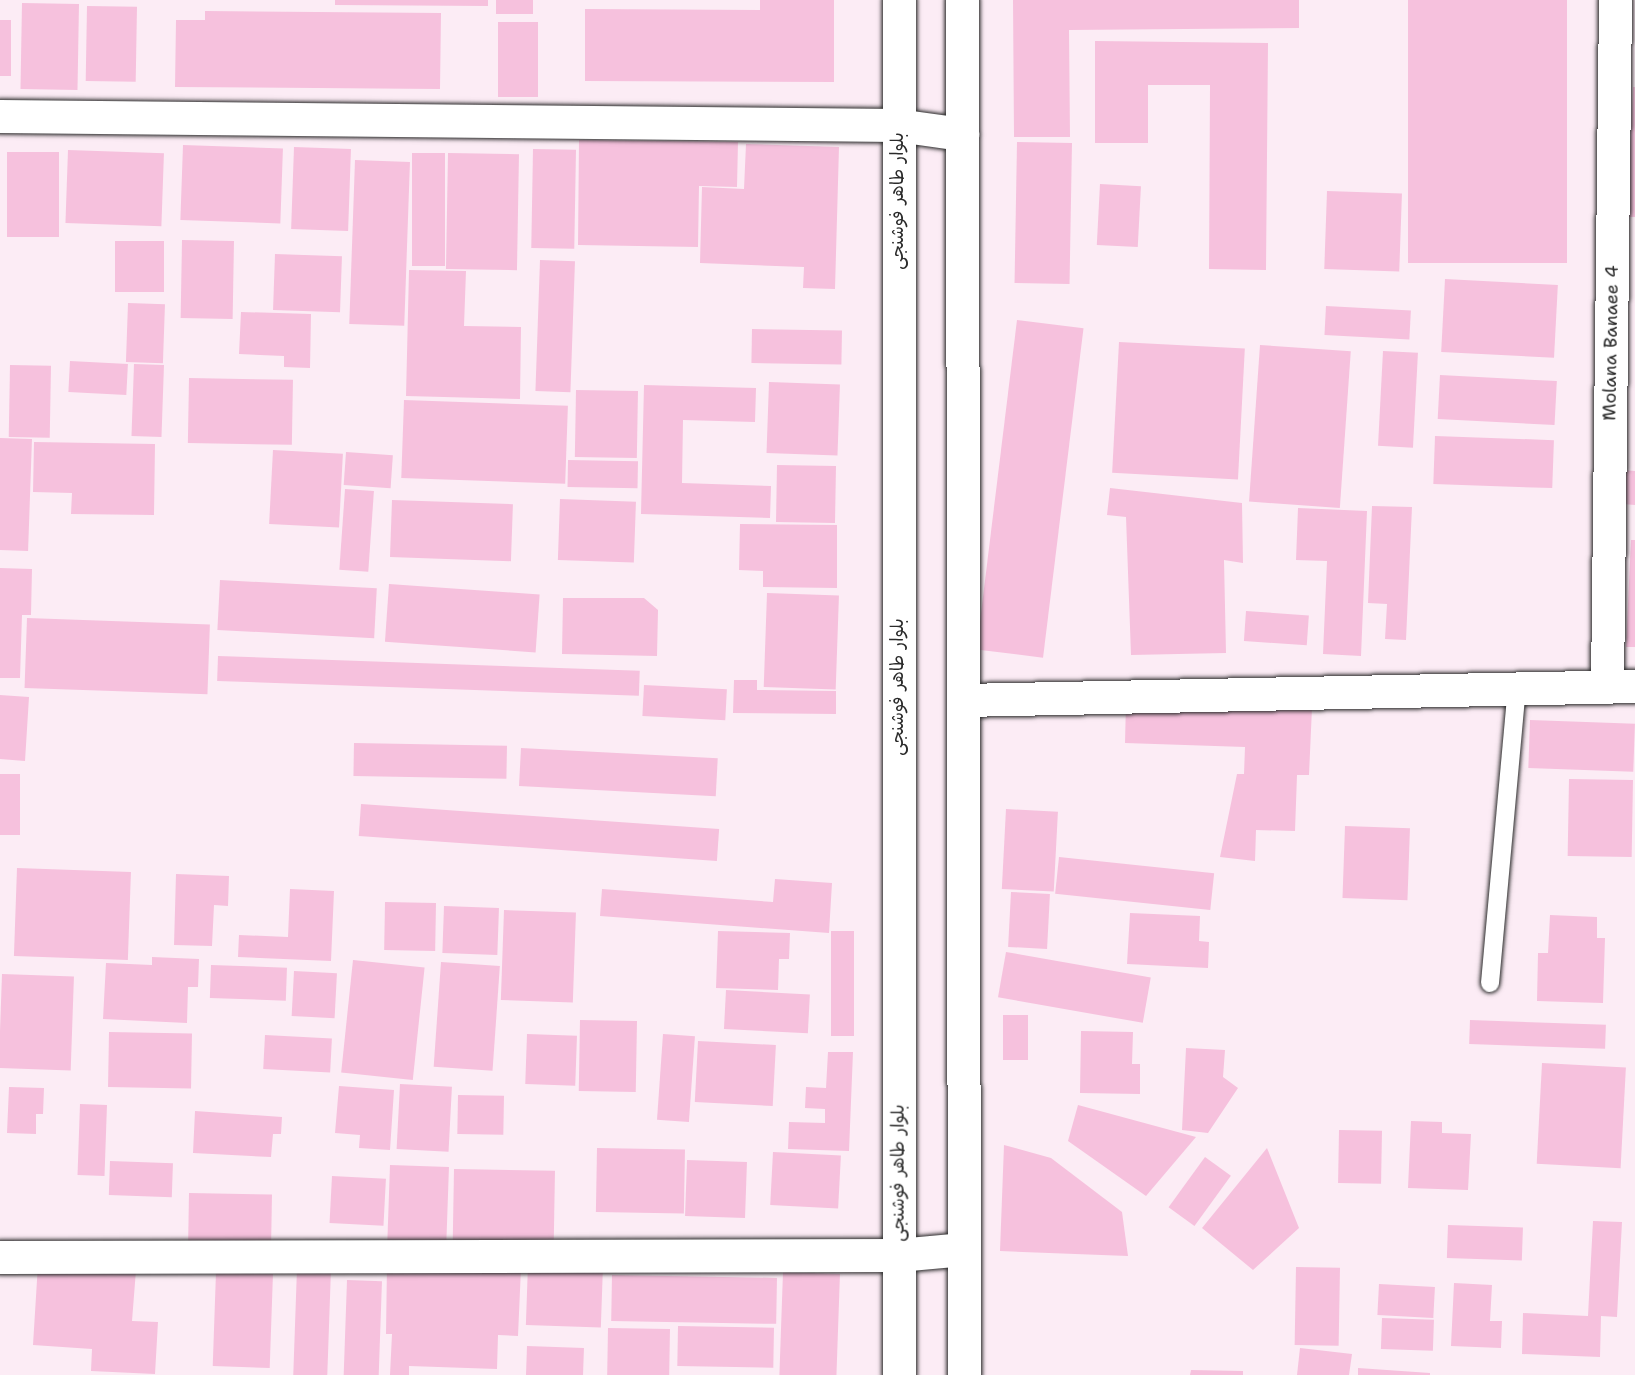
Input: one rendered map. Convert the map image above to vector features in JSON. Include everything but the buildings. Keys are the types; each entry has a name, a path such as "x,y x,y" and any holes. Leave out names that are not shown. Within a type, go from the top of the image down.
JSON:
{"street":[{"name":"بلوار طاهر فوشنجی","path":"898,1375 897,125 899,0"},
{"path":"962,0 964,1375"},
{"name":"Molana Banaee 4","path":"1615,0 1621,686"},
{"path":"0,116 897,125 962,134"},
{"path":"963,700 1621,686"},
{"path":"0,1257 897,1255 964,1249"}],"lane":[{"path":"1490,983 1517,688"}]}
